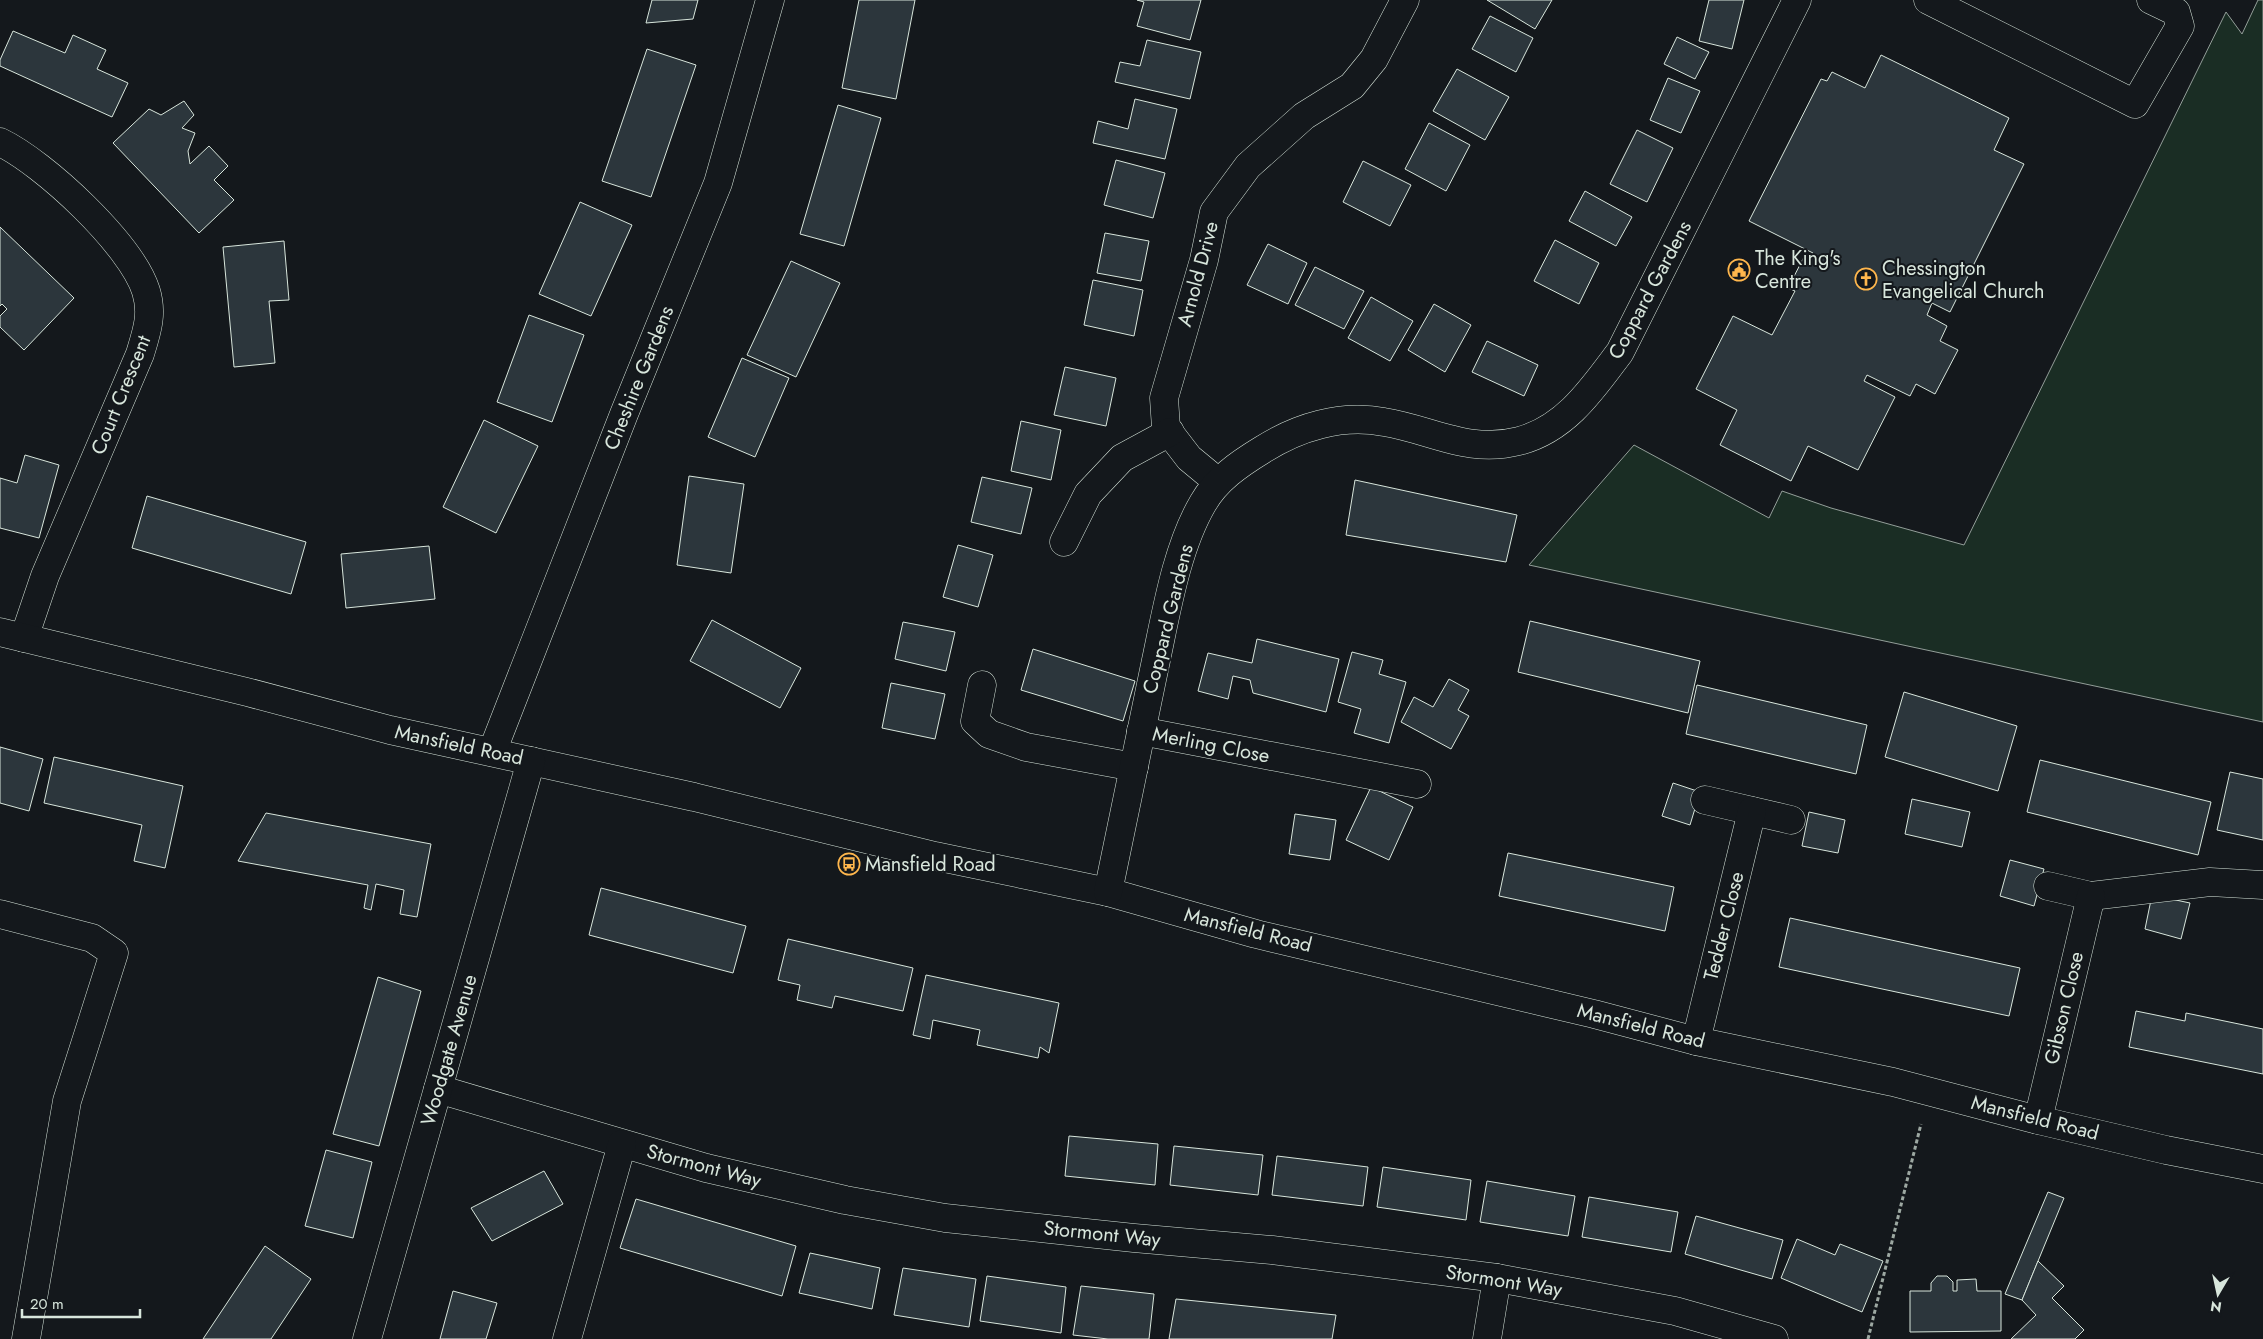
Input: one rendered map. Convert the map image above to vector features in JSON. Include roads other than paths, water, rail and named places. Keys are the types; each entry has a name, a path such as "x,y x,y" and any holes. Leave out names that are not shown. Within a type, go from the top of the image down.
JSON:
{"street":[{"name":"Cheshire Gardens","path":"492,752 620,423 718,183 770,0"},
{"name":"Arnold Drive","path":"1218,482 1189,458 1166,428 1164,398 1204,260 1214,212 1248,166 1304,116 1352,86 1374,59 1404,0"},
{"name":"Coppard Gardens","path":"1108,892 1166,612 1182,552 1203,503 1218,482 1244,461 1281,438 1310,426 1349,419 1385,422 1452,440 1489,446 1521,441 1548,429 1581,404 1620,352 1798,0"},
{"path":"1928,0 2136,104 2180,26 2176,12 2151,0"},
{"name":"Court Crescent","path":"0,142 68,190 131,260 146,290 150,320 140,354 44,576 12,635"},
{"path":"1064,542 1088,494 1115,465 1122,458 1170,432"},
{"name":"Mansfield Road","path":"12,635 247,692 390,730 694,797 935,856 1108,892 1256,934 1696,1040 1893,1082 2038,1120 2166,1150 2263,1168"},
{"path":"982,684 975,721 989,734 1026,746 1134,767"},
{"name":"Merling Close","path":"1141,731 1416,784"},
{"name":"Woodgate Avenue","path":"367,1339 531,761"},
{"path":"1705,800 1792,820"},
{"name":"Tedder Close","path":"1696,1040 1752,811"},
{"path":"2048,886 2091,896 2210,882 2263,885"},
{"name":"Gibson Close","path":"2038,1120 2091,896"},
{"path":"0,914 92,938 114,953 67,1101 26,1339"},
{"name":"Stormont Way","path":"438,1089 706,1168 845,1200 945,1218 1272,1250 1497,1278 1676,1311 1774,1339"},
{"path":"567,1339 622,1144"},
{"path":"1487,1339 1497,1278"}],"place":[{"name":"The King's Centre","path":"1739,270"},
{"name":"Chessington Evangelical Church","path":"1866,279"},
{"name":"Mansfield Road","path":"849,864"}]}
